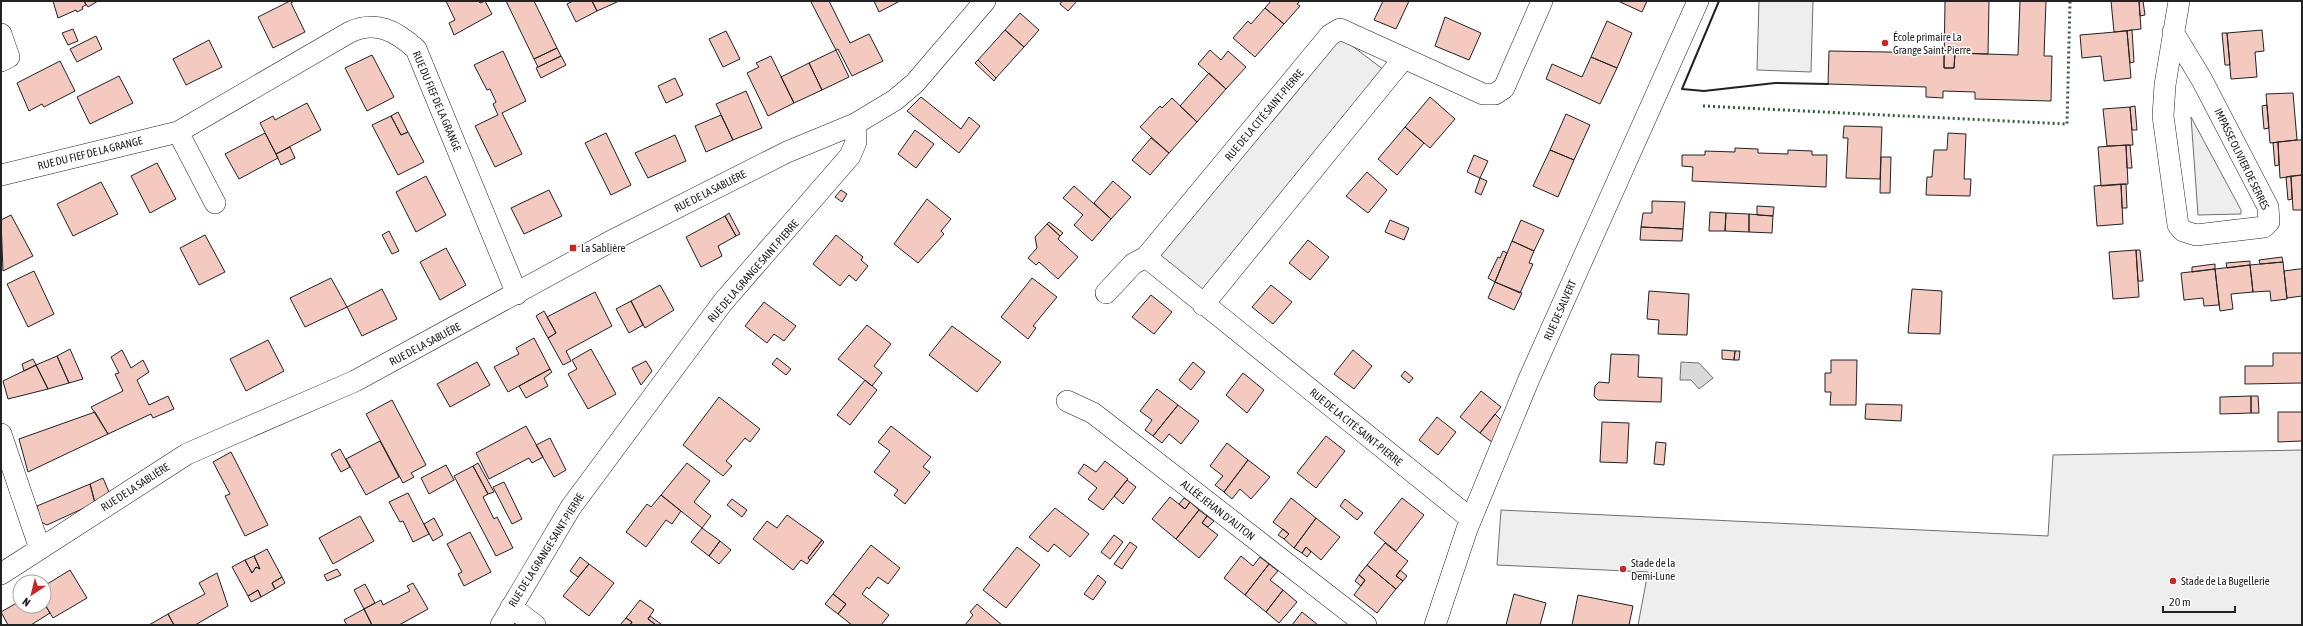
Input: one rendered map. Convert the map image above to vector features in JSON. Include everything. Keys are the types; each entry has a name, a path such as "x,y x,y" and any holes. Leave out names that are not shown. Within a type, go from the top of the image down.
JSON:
{"street":[{"path":"855,124 895,100 915,83 985,1"},
{"name":"RUE DE LA CITÉ SAINT-PIERRE","path":"1106,293 1133,264 1146,257 1330,35 1340,30 1483,94 1495,94 1504,88 1542,1"},
{"name":"RUE DE SALVERT","path":"1435,625 1470,519 1529,379 1698,1"},
{"name":"IMPASSE OLIVIER DE SERRES","path":"2173,32 2202,80 2268,207 2269,222 2264,227 2196,235 2187,233 2178,225 2163,116 2165,85 2173,32 2179,1"},
{"name":"RUE DU FIEF DE LA GRANGE","path":"1,175 178,132 359,28 374,26 395,32 416,49 517,294"},
{"path":"1,34 9,57 1,61"},
{"path":"1203,305 1404,58"},
{"name":"RUE DE LA SABLIÈRE","path":"1,574 187,454 355,381 517,294 615,238 787,152 855,124"},
{"name":"RUE DE LA GRANGE SAINT-PIERRE","path":"501,625 571,507 724,302 850,156 856,142 855,124"},
{"path":"178,132 215,203"},
{"name":"RUE DE LA CITÉ SAINT-PIERRE","path":"1146,257 1203,305 1470,519"},
{"name":"ALLÉE JEHAN D'AUTON","path":"1067,401 1093,413 1366,625"},
{"path":"1,434 40,549"},
{"path":"511,607 535,625"}],"shaded area":[{"path":"1759,1 1813,1 1811,72 1757,70"},
{"path":"1339,36 1384,70 1206,294 1157,254"},
{"path":"2191,117 2241,210 2241,214 2198,215"},
{"path":"1681,362 1699,363 1713,378 1699,389 1691,380 1680,380"},
{"path":"2302,450 2302,625 1638,625 1648,572 1497,565 1501,510 2048,536 2053,455"}],"building":[{"path":"53,1 84,1 86,5 82,7 83,9 77,12 76,10 58,18"},
{"path":"84,1 98,1 88,7"},
{"path":"290,1 294,1 291,3 305,32 273,48 258,17"},
{"path":"446,1 479,1 480,3 485,1 492,14 454,35 449,23 455,20"},
{"path":"506,1 534,1 557,48 534,59"},
{"path":"573,1 592,1 597,11 576,22 567,4"},
{"path":"592,1 616,1 617,2 597,11"},
{"path":"829,1 850,43 869,34 883,61 852,76 838,49 836,50 811,2"},
{"path":"874,1 900,1 879,12"},
{"path":"1062,1 1077,1 1068,11 1060,4"},
{"path":"1271,1 1300,1 1297,4 1300,6 1284,24 1265,8"},
{"path":"1383,1 1409,1 1396,29 1374,20"},
{"path":"1618,1 1647,1 1642,12"},
{"path":"1945,1 1989,1 1988,54 1955,53 1954,68 1944,68"},
{"path":"2020,1 2046,1 2044,56 2052,56 2051,101 1975,99 1975,92 1943,91 1943,98 1926,97 1926,87 1828,84 1829,51 1944,53 1944,68 1954,68 1955,53 2018,55"},
{"path":"2111,1 2139,1 2141,29 2114,32"},
{"path":"2139,1 2143,1 2145,15 2140,16"},
{"path":"1265,8 1284,24 1255,57 1233,38 1248,21 1251,24"},
{"path":"1020,13 1039,30 1024,47 1005,30"},
{"path":"1445,17 1481,33 1469,60 1435,46"},
{"path":"1607,21 1632,33 1617,68 1591,57"},
{"path":"73,29 78,41 68,45 62,33"},
{"path":"1005,30 1024,47 996,78 978,60"},
{"path":"2132,30 2134,62 2130,63 2127,31"},
{"path":"2262,30 2264,51 2255,52 2257,77 2231,79 2227,33"},
{"path":"726,31 740,59 723,67 709,39"},
{"path":"2127,31 2131,78 2104,81 2101,56 2082,58 2080,35"},
{"path":"2222,33 2227,33 2230,65 2225,65"},
{"path":"96,36 102,49 77,62 70,49"},
{"path":"209,40 222,67 186,85 173,59"},
{"path":"557,48 561,56 538,67 534,59"},
{"path":"836,50 849,77 822,90 809,63"},
{"path":"1210,50 1221,60 1228,51 1246,67 1226,89 1198,64"},
{"path":"503,51 526,101 502,113 522,154 495,167 475,126 498,115 493,104 496,102 490,89 487,90 474,65"},
{"path":"372,55 394,97 367,111 345,68"},
{"path":"561,56 566,65 541,78 536,68"},
{"path":"771,56 794,103 768,116 747,73 759,67 756,63"},
{"path":"1591,57 1617,68 1600,104 1546,79 1552,64 1582,77"},
{"path":"978,60 996,78 994,81 975,63"},
{"path":"60,61 75,91 44,107 42,104 29,111 17,83"},
{"path":"809,63 822,90 794,103 781,77"},
{"path":"1209,73 1226,89 1197,122 1180,106"},
{"path":"119,76 133,103 90,124 77,97"},
{"path":"675,78 683,95 666,103 658,86"},
{"path":"746,91 762,128 733,140 716,104"},
{"path":"2293,93 2297,140 2270,143 2266,94"},
{"path":"921,97 961,129 969,117 980,126 959,153 907,111"},
{"path":"1430,97 1455,119 1430,148 1405,127"},
{"path":"1172,98 1197,122 1169,153 1140,127 1160,106 1162,108"},
{"path":"307,103 321,130 276,154 260,123 273,116 275,120"},
{"path":"2267,105 2269,128 2264,129 2262,106"},
{"path":"2135,106 2137,130 2132,130 2130,107"},
{"path":"2130,107 2133,145 2107,146 2103,109"},
{"path":"398,112 408,132 401,135 391,116"},
{"path":"1566,114 1590,125 1574,160 1550,150"},
{"path":"721,115 733,140 706,152 695,126"},
{"path":"391,116 401,135 408,132 424,162 398,175 372,125"},
{"path":"1844,126 1882,127 1880,179 1846,178 1848,138 1843,138"},
{"path":"1405,127 1424,143 1397,175 1378,159"},
{"path":"915,130 934,144 916,168 898,154"},
{"path":"265,133 278,158 239,179 225,154"},
{"path":"606,133 631,185 611,195 585,143"},
{"path":"1948,133 1966,134 1964,179 1971,179 1970,196 1926,195 1927,177 1932,177 1934,150 1947,150"},
{"path":"675,135 686,161 648,178 635,153"},
{"path":"1151,138 1169,153 1150,175 1132,160"},
{"path":"2302,140 2302,175 2280,178 2278,142"},
{"path":"2278,142 2279,165 2275,166 2273,143"},
{"path":"2126,145 2128,184 2101,186 2098,147"},
{"path":"2126,145 2130,145 2132,168 2127,168"},
{"path":"290,147 295,158 281,165 276,154"},
{"path":"1735,148 1758,149 1758,153 1788,154 1788,150 1812,151 1812,155 1827,155 1826,187 1692,181 1693,167 1682,166 1682,155 1705,155 1705,151 1735,152"},
{"path":"1550,150 1574,160 1558,197 1533,186"},
{"path":"1474,155 1488,161 1480,178 1467,172"},
{"path":"1881,157 1891,157 1890,193 1880,193"},
{"path":"157,163 176,199 150,213 131,176"},
{"path":"1367,172 1387,190 1368,213 1346,196"},
{"path":"2302,175 2302,210 2293,210 2291,176"},
{"path":"426,176 446,215 416,232 396,192"},
{"path":"2291,176 2292,199 2288,200 2286,177"},
{"path":"1480,178 1487,181 1481,195 1475,192"},
{"path":"1113,181 1131,197 1111,219 1094,203"},
{"path":"101,182 118,214 73,236 57,204"},
{"path":"2121,184 2126,184 2127,208 2122,208"},
{"path":"2121,184 2123,224 2097,226 2094,186"},
{"path":"1074,186 1111,219 1092,241 1074,225 1083,215 1063,198"},
{"path":"549,190 562,216 524,234 511,208"},
{"path":"841,190 847,194 842,202 835,197"},
{"path":"927,199 951,219 941,231 944,234 918,263 894,244"},
{"path":"1652,201 1685,202 1683,229 1641,227 1643,213 1652,213"},
{"path":"1757,206 1774,207 1773,216 1757,215"},
{"path":"1710,212 1726,213 1725,231 1709,231"},
{"path":"729,213 740,234 736,236 725,216"},
{"path":"1726,213 1749,214 1749,232 1725,231"},
{"path":"1749,214 1773,216 1772,233 1749,232"},
{"path":"11,215 33,256 3,271 1,220"},
{"path":"725,216 736,236 718,246 722,256 701,267 686,237"},
{"path":"1390,220 1409,228 1404,240 1385,232"},
{"path":"1521,220 1544,230 1534,251 1512,241"},
{"path":"1049,222 1063,233 1060,236 1047,224"},
{"path":"1047,224 1060,236 1058,239 1078,257 1058,279 1039,262 1036,265 1028,258 1037,248 1035,237"},
{"path":"1641,227 1683,229 1682,241 1640,240"},
{"path":"389,231 399,251 392,254 382,235"},
{"path":"205,235 225,272 199,285 180,248"},
{"path":"836,235 863,257 861,260 868,266 856,281 849,275 840,286 813,264"},
{"path":"1308,240 1329,257 1310,280 1289,263"},
{"path":"1512,241 1534,251 1529,263 1533,264 1520,293 1495,282"},
{"path":"446,248 466,285 440,300 420,262"},
{"path":"2136,250 2139,297 2113,299 2109,252"},
{"path":"2136,250 2140,250 2143,281 2138,281"},
{"path":"1503,251 1507,253 1495,282 1488,278 1498,257 1500,258"},
{"path":"2282,257 2283,262 2260,264 2259,260"},
{"path":"2250,261 2250,265 2227,268 2226,263"},
{"path":"2283,262 2287,299 2271,301 2270,291 2253,292 2250,265"},
{"path":"2215,264 2215,269 2192,272 2192,267"},
{"path":"2250,265 2253,292 2231,294 2233,309 2220,311 2215,269"},
{"path":"2215,269 2219,305 2204,306 2203,298 2184,300 2181,273"},
{"path":"2302,269 2302,296 2287,298 2284,271"},
{"path":"34,271 54,314 28,327 7,284"},
{"path":"331,278 347,307 305,327 290,298"},
{"path":"1032,278 1057,297 1033,326 1036,328 1028,339 1001,317"},
{"path":"1495,282 1522,293 1514,310 1488,298"},
{"path":"660,285 674,310 645,328 631,301"},
{"path":"1271,285 1292,302 1273,324 1252,307"},
{"path":"382,289 397,319 362,336 347,307"},
{"path":"1912,289 1942,291 1940,334 1908,333"},
{"path":"1649,291 1689,294 1687,335 1658,334 1659,320 1647,319"},
{"path":"595,292 612,326 566,351 571,361 563,365 548,338 556,333 547,317"},
{"path":"1151,295 1172,312 1154,334 1132,317"},
{"path":"631,301 643,325 629,333 616,309"},
{"path":"764,302 796,326 784,341 774,334 767,343 745,326"},
{"path":"544,311 556,333 548,338 536,316"},
{"path":"867,325 891,344 874,366 882,373 872,386 838,359"},
{"path":"952,326 1001,362 977,392 929,355"},
{"path":"534,338 550,369 508,392 494,367 519,354 516,348"},
{"path":"268,340 284,371 246,391 230,359"},
{"path":"70,349 83,379 69,383 57,356"},
{"path":"591,349 616,394 588,409 568,374 577,369 572,360"},
{"path":"122,350 131,368 143,360 149,372 137,380 149,405 168,396 174,409 153,418 151,414 108,434 91,407 123,391 115,374 119,373 111,357"},
{"path":"1353,350 1372,366 1354,389 1334,374"},
{"path":"1722,350 1735,351 1734,360 1722,359"},
{"path":"1735,351 1740,351 1739,360 1734,360"},
{"path":"2273,353 2302,353 2302,383 2245,384 2245,366 2273,366"},
{"path":"1611,354 1639,355 1638,377 1662,378 1661,402 1598,400 1594,396 1595,386 1599,382 1609,383"},
{"path":"57,356 69,383 48,389 36,365"},
{"path":"777,358 791,369 786,375 772,364"},
{"path":"33,359 36,365 24,371 22,364"},
{"path":"1831,360 1857,360 1856,405 1830,405 1831,392 1825,392 1825,373 1831,373"},
{"path":"646,361 652,371 641,385 632,368"},
{"path":"477,362 490,385 450,407 437,384"},
{"path":"1193,362 1205,372 1191,390 1179,380"},
{"path":"36,365 48,389 8,399 3,381"},
{"path":"550,369 552,372 544,378 548,386 526,398 519,386"},
{"path":"1405,371 1413,378 1409,383 1401,376"},
{"path":"1243,373 1264,390 1247,413 1226,395"},
{"path":"865,380 877,390 850,425 837,415"},
{"path":"1157,389 1178,405 1153,436 1145,430 1152,420 1140,411"},
{"path":"1481,391 1501,407 1480,433 1460,417"},
{"path":"2251,396 2251,413 2220,414 2220,397"},
{"path":"2251,396 2258,396 2259,413 2251,413"},
{"path":"719,397 760,429 750,442 745,438 726,461 732,466 723,476 683,445"},
{"path":"392,400 426,465 411,473 414,477 403,483 366,414"},
{"path":"1866,404 1902,405 1901,421 1865,419"},
{"path":"1178,405 1199,421 1181,444 1169,434 1162,443 1153,436"},
{"path":"95,412 108,434 28,472 19,439"},
{"path":"2278,412 2302,412 2302,441 2278,442"},
{"path":"1495,414 1502,421 1493,443 1480,433"},
{"path":"1437,417 1456,432 1438,455 1419,440"},
{"path":"1602,422 1629,423 1627,463 1600,462"},
{"path":"526,426 543,457 532,463 529,458 489,479 476,453"},
{"path":"891,426 931,457 923,467 930,472 905,504 894,495 898,490 874,472 890,451 878,442"},
{"path":"1326,436 1345,451 1316,488 1297,473"},
{"path":"550,438 566,470 554,477 536,445"},
{"path":"380,441 399,477 366,495 346,459"},
{"path":"1656,442 1666,443 1664,465 1654,464"},
{"path":"1227,443 1248,460 1224,492 1215,485 1223,476 1210,466"},
{"path":"340,449 350,467 341,472 331,454"},
{"path":"231,452 268,525 245,536 225,496 230,494 213,462"},
{"path":"1248,460 1270,477 1251,499 1240,489 1232,499 1224,492"},
{"path":"1105,461 1128,479 1103,510 1088,499 1097,488 1078,473 1084,464 1096,472"},
{"path":"478,463 494,492 488,494 473,466"},
{"path":"687,463 710,481 694,502 711,516 702,528 661,495"},
{"path":"446,465 454,480 429,494 421,478"},
{"path":"473,466 488,494 483,497 494,519 497,517 513,548 496,556 454,476"},
{"path":"103,478 109,492 95,503 90,484"},
{"path":"1127,480 1136,487 1123,504 1114,496"},
{"path":"504,482 522,519 512,524 493,487"},
{"path":"90,484 95,503 47,525 41,522 37,506"},
{"path":"408,493 429,534 413,542 403,521 400,522 389,502"},
{"path":"661,495 681,511 672,524 666,520 646,547 626,532 647,504 651,507"},
{"path":"1170,497 1185,509 1190,502 1199,510 1176,539 1152,519"},
{"path":"1184,498 1190,502 1185,509 1179,504"},
{"path":"1291,498 1316,518 1294,548 1284,539 1289,534 1273,522"},
{"path":"1402,498 1424,515 1396,551 1374,533"},
{"path":"732,499 747,510 742,517 727,505"},
{"path":"1345,499 1363,513 1357,520 1340,506"},
{"path":"1055,508 1089,534 1070,557 1054,544 1048,552 1029,537"},
{"path":"1199,510 1207,516 1202,523 1218,535 1199,558 1176,539"},
{"path":"787,515 822,540 808,558 810,560 807,564 801,560 793,570 753,539 767,521 777,528"},
{"path":"360,516 374,541 333,564 319,538"},
{"path":"1207,516 1214,521 1208,527 1202,523"},
{"path":"434,518 443,535 433,541 424,524"},
{"path":"1316,518 1340,537 1321,560 1306,547 1302,553 1294,548"},
{"path":"702,528 720,541 709,556 691,542"},
{"path":"1283,529 1289,534 1284,539 1278,535"},
{"path":"470,532 491,572 464,586 458,574 462,572 447,544"},
{"path":"1114,535 1123,542 1110,559 1101,552"},
{"path":"822,540 824,542 810,560 808,558"},
{"path":"720,541 731,550 719,564 709,556"},
{"path":"1130,542 1137,547 1122,569 1114,564"},
{"path":"1385,543 1408,561 1396,576 1403,581 1396,589 1367,565"},
{"path":"871,545 900,568 888,584 878,577 869,589 867,587 862,594 889,615 881,625 852,625 838,614 846,604 833,594"},
{"path":"1017,547 1040,565 1006,608 983,590"},
{"path":"1306,547 1311,552 1307,557 1302,553"},
{"path":"267,549 282,577 272,583 275,589 261,597 258,590 248,596 232,567 245,560 252,573 256,567 260,569 254,556"},
{"path":"254,556 260,569 256,567 252,573 245,560"},
{"path":"1241,556 1253,566 1260,557 1269,564 1245,595 1224,578"},
{"path":"580,557 589,564 578,577 570,571"},
{"path":"589,564 614,583 589,616 563,596"},
{"path":"1269,564 1278,571 1270,580 1283,590 1266,612 1245,595"},
{"path":"1367,565 1396,589 1377,613 1354,595 1365,580 1359,575"},
{"path":"337,569 341,575 327,581 324,575"},
{"path":"70,570 87,598 53,618 51,614 52,614 52,581"},
{"path":"1400,570 1407,576 1403,581 1396,576"},
{"path":"217,573 228,606 195,625 174,625 168,614 205,594 199,583"},
{"path":"1098,575 1106,582 1093,600 1084,594"},
{"path":"1359,575 1365,580 1361,586 1355,581"},
{"path":"282,577 285,583 275,589 272,583"},
{"path":"413,583 428,609 399,625 372,625 364,609 381,600 383,605 410,591 407,586"},
{"path":"365,584 375,603 364,609 354,590"},
{"path":"258,590 261,597 251,602 248,596"},
{"path":"1283,590 1297,602 1279,623 1266,612"},
{"path":"833,594 846,604 838,614 825,604"},
{"path":"1514,594 1546,603 1540,625 1506,625"},
{"path":"1578,595 1633,606 1629,625 1572,625"},
{"path":"640,600 654,610 648,619 656,625 630,625 632,622 626,618"},
{"path":"977,604 1002,625 965,625 973,615 970,612"},
{"path":"12,606 12,614 48,614 31,625 8,625 1,612"},
{"path":"364,609 372,625 347,625 344,620"},
{"path":"1302,612 1318,625 1292,625"},
{"path":"168,614 174,625 149,625"},
{"path":"650,616 661,625 656,625 648,619"},
{"path":"626,618 632,622 630,625 620,625"}],"hedge":[{"path":"1703,106 2067,124 2070,1"}],"wall":[{"path":"1719,1 1682,89 1704,91 1775,83 1828,84"}],"place":[{"name":"École primaire La Grange Saint-Pierre","path":"1885,43"},
{"name":"La Sablière","path":"573,248"},
{"name":"Stade de la Demi-Lune","path":"1623,569"},
{"name":"Stade de La Bugellerie","path":"2173,581"}]}
